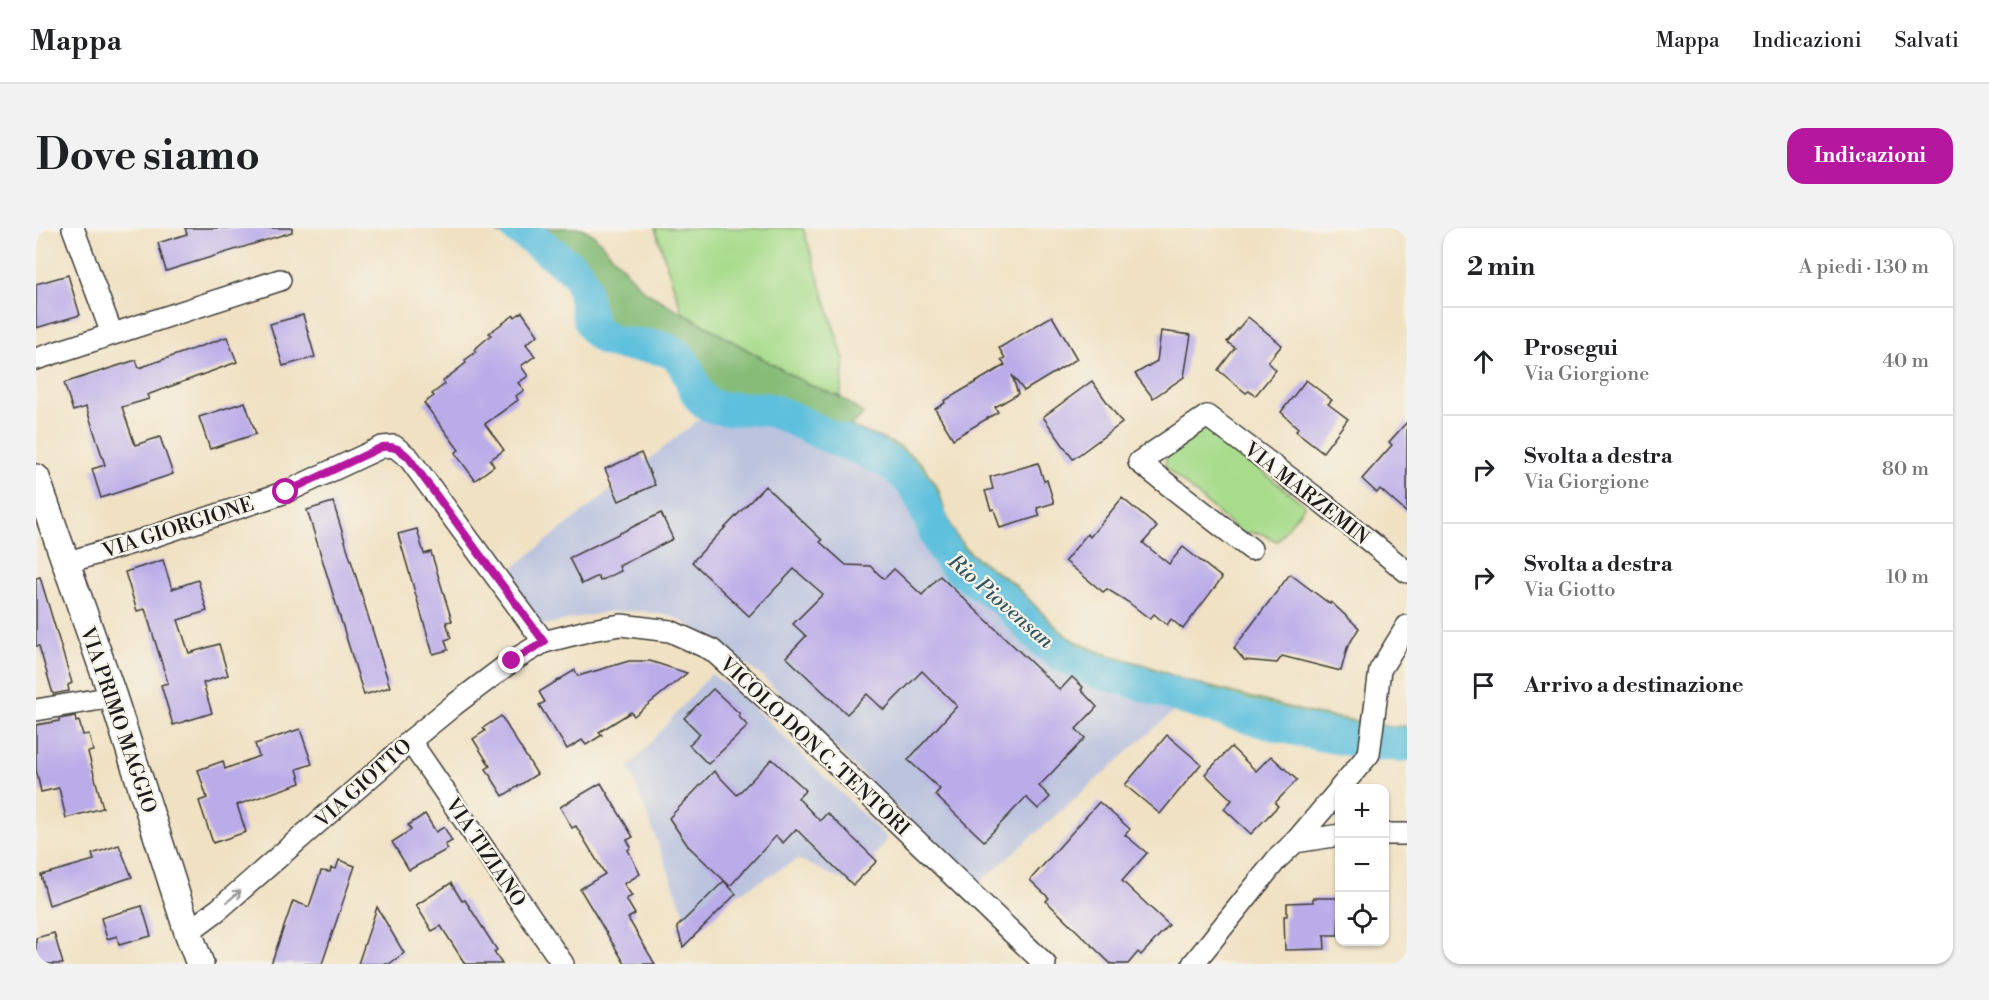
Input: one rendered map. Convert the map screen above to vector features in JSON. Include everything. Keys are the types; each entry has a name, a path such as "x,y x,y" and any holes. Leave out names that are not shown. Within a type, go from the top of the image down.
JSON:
{"street":[{"path":"73,228 112,334"},
{"path":"36,359 280,280"},
{"name":"VIA MARZEMIN","path":"1251,549 1139,462 1207,416 1323,503 1407,572"},
{"name":"VIA GIORGIONE","path":"65,563 286,492 382,447 394,446 409,458 544,642"},
{"name":"VIA PRIMO MAGGIO","path":"36,478 113,697 200,964"},
{"name":"VICOLO DON C. TENTORI","path":"544,642 621,625 670,631 712,650 802,731 1045,964"},
{"path":"1344,784 1369,754 1380,670 1407,626"},
{"name":"VIA GIOTTO","path":"188,932 228,901 410,741 512,661 544,642"},
{"path":"36,710 113,697"},
{"name":"VIA TIZIANO","path":"410,741 563,964"},
{"path":"1193,964 1277,859 1295,842 1335,795"},
{"path":"1389,834 1407,834"},
{"path":"1295,842 1335,836"}],"shaded area":[{"path":"702,417 719,421 772,424 882,473 903,492 929,553 948,577 994,609 1030,646 1135,695 1175,710 976,886 762,676 701,632 672,616 640,611 606,612 525,629 514,567"},
{"path":"711,674 744,698 887,838 855,886 798,859 688,923 629,767"}],"green space":[{"path":"489,228 582,228 594,235 644,291 807,384 840,397 864,414 850,426 897,445 922,464 938,489 956,536 971,554 1014,584 1069,638 1096,651 1145,665 1184,680 1314,714 1392,727 1407,726 1407,758 1390,759 1308,746 1174,710 1135,695 1084,681 1053,665 1030,646 994,609 948,577 929,553 903,492 882,473 806,441 773,424 718,420 700,416 688,405 674,373 666,364 650,359 606,353 594,348 585,340 570,306 565,279 512,240"},
{"path":"655,228 803,228 845,363 840,397 807,384 682,312"},
{"path":"1205,427 1305,505 1277,541 1260,533 1241,533 1165,467 1166,456"}],"building":[{"path":"185,228 292,228 292,232 166,271 158,243 187,234"},
{"path":"68,275 80,315 36,328 36,284"},
{"path":"522,312 538,335 526,344 535,356 521,366 528,376 518,383 524,390 516,396 518,400 485,424 504,450 490,460 494,466 475,480 455,453 459,450 424,403 445,384 443,381 466,363 465,360 476,352 475,349 491,335 489,333"},
{"path":"303,315 315,357 283,366 270,324"},
{"path":"1052,316 1077,359 1024,391 1012,375 1018,394 995,407 998,412 953,439 935,409 945,403 944,401 1005,365 1001,360 1005,358 999,348"},
{"path":"1248,317 1282,345 1268,362 1276,370 1255,396 1249,391 1246,393 1218,370 1235,348 1227,342"},
{"path":"1161,331 1191,335 1184,377 1153,398 1135,374 1157,361"},
{"path":"227,337 237,362 147,395 149,399 122,407 135,445 160,437 173,474 101,498 92,469 105,465 86,407 73,411 64,383 136,360 139,368"},
{"path":"1306,380 1332,400 1328,404 1348,419 1323,452 1296,431 1298,428 1281,412"},
{"path":"1092,381 1122,423 1073,459 1043,417"},
{"path":"245,402 256,434 210,449 199,417"},
{"path":"1407,422 1407,513 1380,489 1377,493 1362,479 1392,445 1389,442"},
{"path":"641,453 655,485 619,501 605,469"},
{"path":"1038,463 1044,481 1047,480 1054,503 1037,508 1040,516 1000,528 985,491 993,489 990,477"},
{"path":"765,486 846,565 870,566 884,579 894,569 922,595 940,576 1060,690 1072,677 1083,687 1081,690 1097,707 1076,729 1085,738 1039,786 1050,797 1038,809 1026,797 984,841 935,795 940,789 908,760 957,706 922,671 884,710 867,694 847,714 786,657 806,636 793,624 823,594 794,569 749,616 692,562"},
{"path":"1122,498 1157,527 1143,543 1169,564 1183,547 1222,578 1183,629 1171,619 1167,625 1154,614 1150,619 1107,589 1103,592 1065,561 1087,534 1090,537"},
{"path":"333,502 390,687 364,695 307,510"},
{"path":"661,513 673,539 619,566 621,571 600,581 598,576 582,584 569,558"},
{"path":"417,529 424,554 431,552 452,621 446,622 451,638 445,640 448,650 433,654 398,534"},
{"path":"163,560 172,589 198,580 207,611 178,620 189,653 219,644 228,675 203,683 212,713 173,725 161,685 168,683 145,609 137,611 125,572"},
{"path":"1290,574 1330,604 1331,602 1359,628 1347,648 1341,671 1282,656 1277,663 1244,660 1234,648"},
{"path":"40,577 72,683 68,685 69,691 53,694 39,646 36,646 36,578"},
{"path":"629,661 650,661 687,673 634,716 631,712 599,732 602,735 586,745 582,740 567,749 539,705 545,702 539,692 575,670 578,676"},
{"path":"713,689 740,714 738,716 748,726 708,764 689,745 700,734 684,718"},
{"path":"75,716 83,735 89,734 93,751 88,752 103,808 66,818 59,788 41,792 36,769 36,725"},
{"path":"501,716 537,774 503,796 486,769 490,766 473,739 485,731 483,728"},
{"path":"300,729 312,764 297,769 301,783 237,805 246,832 213,843 199,801 207,798 198,770 223,761 225,769 259,756 255,744"},
{"path":"1167,735 1201,764 1160,814 1125,785"},
{"path":"1231,747 1256,771 1271,756 1297,780 1275,803 1278,806 1251,834 1224,809 1232,800 1205,774"},
{"path":"772,759 806,790 798,798 820,821 827,813 877,861 853,885 796,829 783,843 776,836 730,886 688,846 669,818 714,771 737,795"},
{"path":"601,783 633,837 627,840 631,847 628,850 640,874 624,884 632,896 626,899 635,914 628,918 655,964 625,964 580,889 605,874 576,826 572,828 560,807"},
{"path":"1099,802 1130,829 1125,835 1147,853 1122,881 1169,925 1141,955 1138,952 1128,964 1111,964 1046,901 1049,898 1030,880"},
{"path":"425,814 436,832 444,827 452,841 445,845 448,849 409,870 392,842 411,830 408,825"},
{"path":"119,845 132,877 49,905 41,875 94,860 92,854"},
{"path":"339,860 355,866 322,964 271,964 293,901 309,907 321,871 330,872 331,868 336,869"},
{"path":"724,881 736,894 683,947 677,927"},
{"path":"451,883 462,901 465,900 497,950 494,952 502,964 465,964 441,926 432,931 416,905"},
{"path":"1313,898 1335,898 1335,935 1324,935 1325,949 1285,950 1284,916 1287,916 1287,903 1313,902"},
{"path":"142,906 151,936 119,945 117,936 107,939 101,918"},
{"path":"377,907 404,953 389,964 358,964"},
{"path":"54,933 63,964 36,964 36,938"}],"waterway":[{"name":"Rio Piovensan","path":"517,228 575,271 583,286 591,322 601,336 617,343 657,347 675,354 685,365 698,394 708,404 721,408 773,411 873,455 898,469 909,478 917,490 947,555 969,576 1000,597 1062,655 1100,672 1265,721 1341,738 1383,744 1407,744"}],"route":[{"path":"286,492 382,447 394,446 402,451 544,642 512,661"}]}
